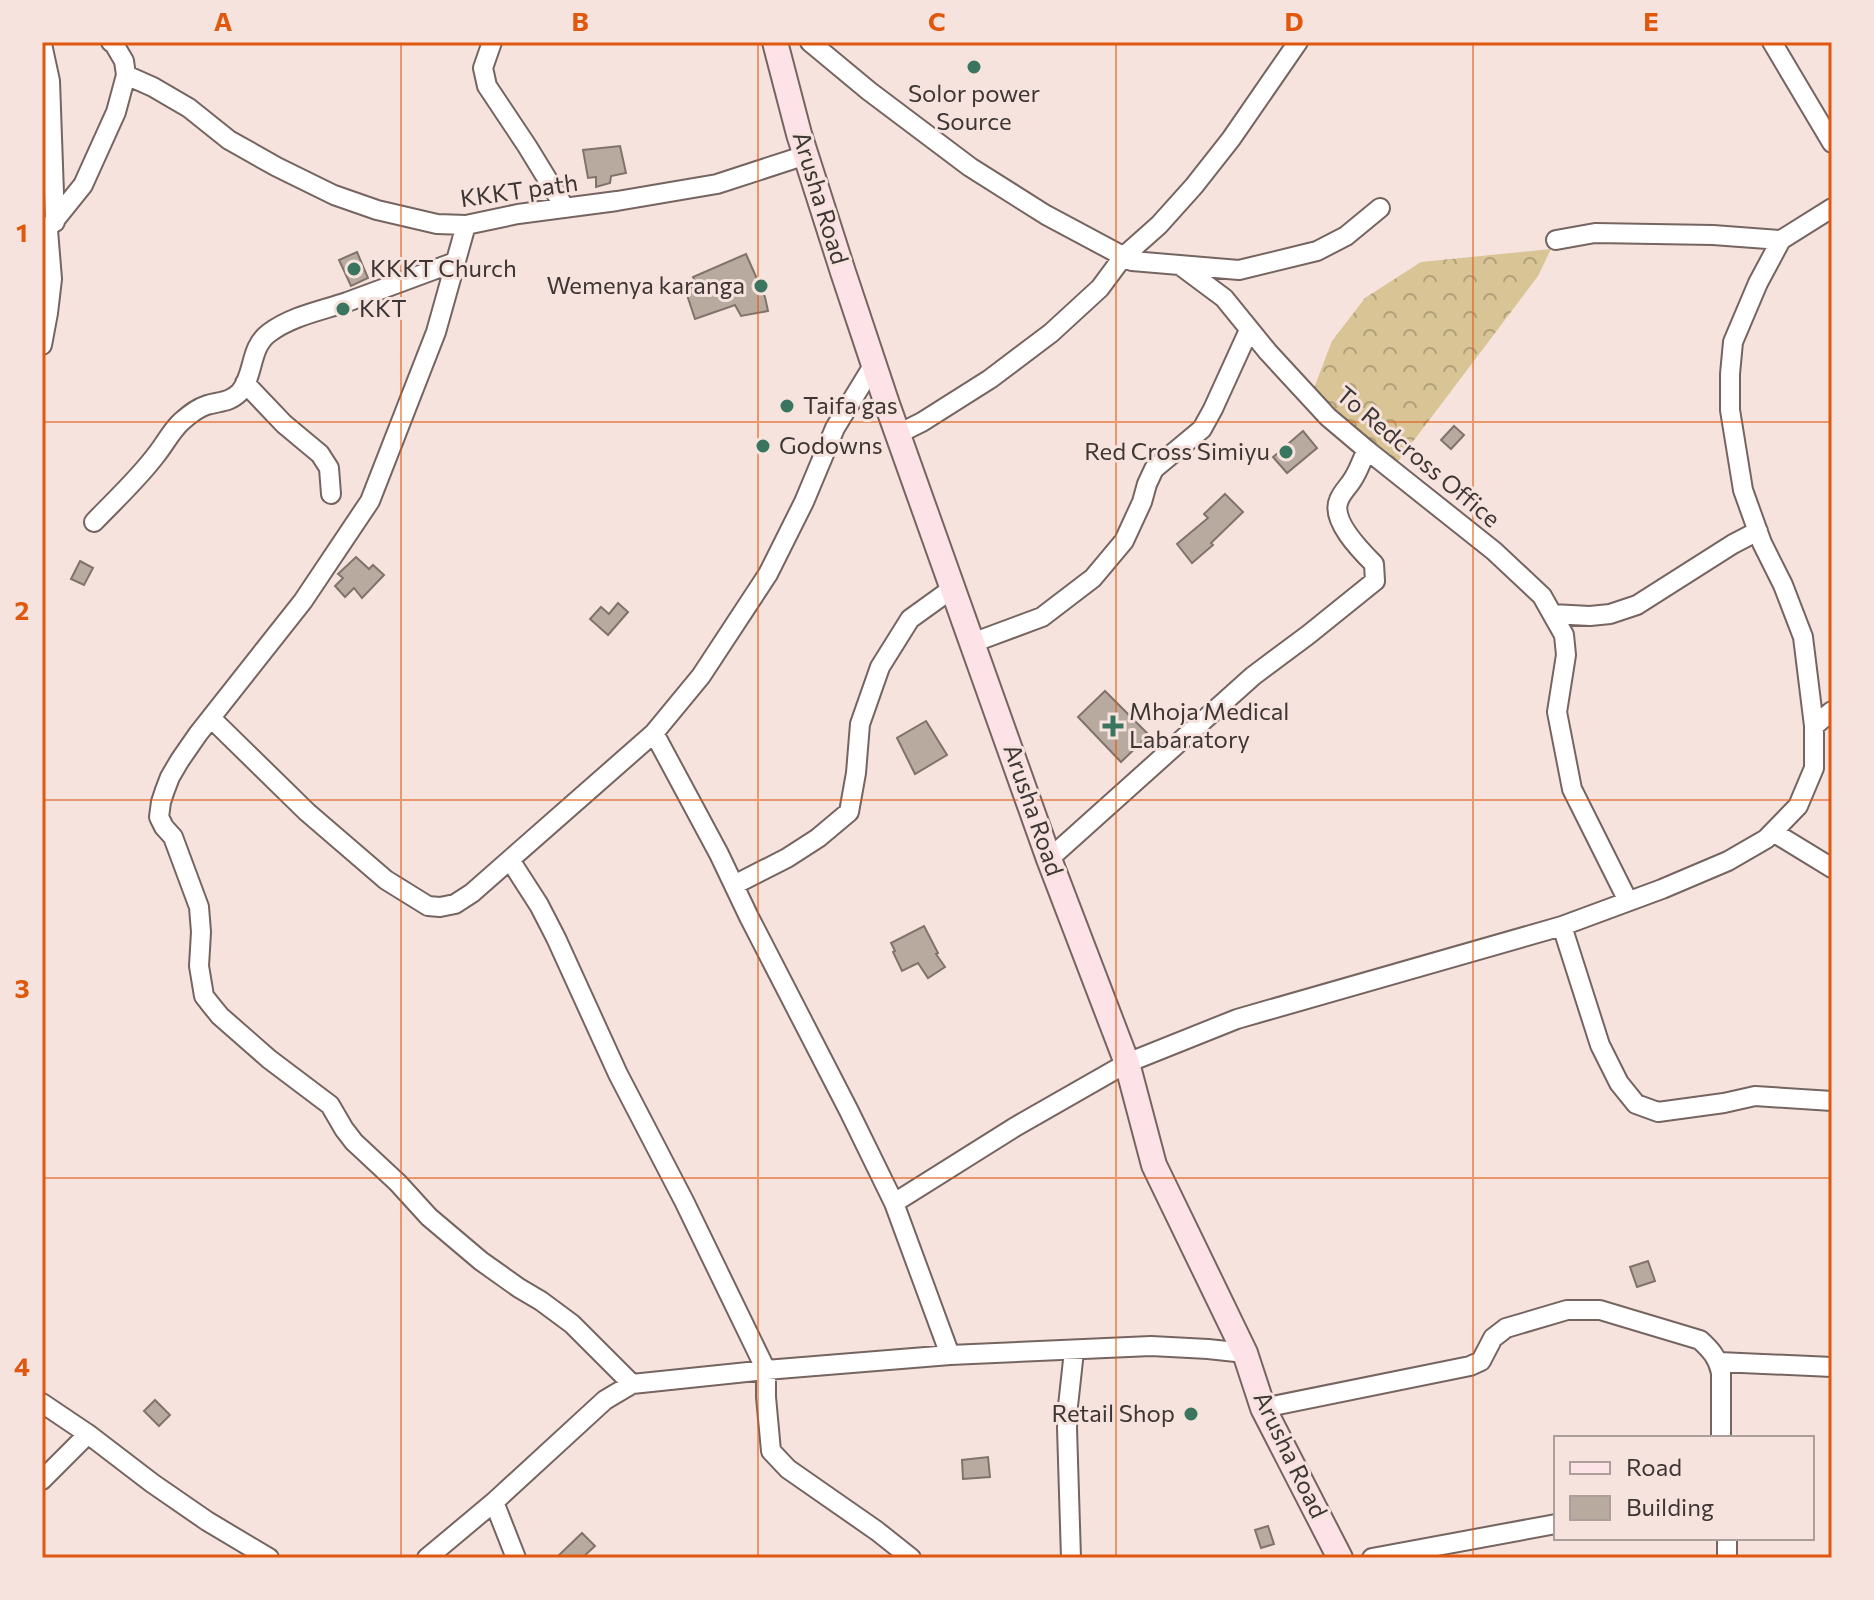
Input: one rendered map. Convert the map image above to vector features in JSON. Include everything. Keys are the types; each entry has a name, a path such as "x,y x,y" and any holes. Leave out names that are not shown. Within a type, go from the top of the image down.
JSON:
{"main road":[{"name":"Arusha Road","path":"775,42 806,155 874,364 1049,859 1127,1063 1154,1165 1245,1353 1263,1408 1340,1558"}],"street":[{"path":"48,229 83,185 116,112 126,75 124,61 111,42"},
{"path":"492,42 483,68 487,86 565,208"},
{"path":"810,42 970,167 1046,215 1132,261 1239,270 1317,251 1346,236 1380,208"},
{"path":"898,434 990,379 1051,333 1100,288 1123,257 1159,225 1194,186 1231,139 1298,42"},
{"path":"1772,42 1832,143"},
{"path":"42,44 50,81 48,229 52,279 42,345"},
{"name":"KKKT path","path":"126,75 189,108 229,140 334,195 377,210 437,224 466,225 518,214 717,184 806,155"},
{"path":"1832,208 1832,215"},
{"path":"894,1203 1015,1127 1127,1063 1237,1019 1562,926 1628,901 1728,861 1766,839 1798,806 1814,768 1814,726 1803,637 1743,490 1730,410 1730,374 1733,342 1758,283 1781,240 1832,208"},
{"path":"466,225 436,332 370,501 303,601 198,734 170,777 159,817 173,837 199,907 199,966 204,996 220,1016 269,1059 330,1105 354,1142 443,1230 481,1261 572,1324 632,1384"},
{"path":"1556,240 1595,233 1625,233 1781,240"},
{"path":"94,522 156,456 177,426 207,405 233,398 249,376 255,349 265,336 309,313 455,262"},
{"name":"To Redcross Office","path":"1181,266 1224,298 1328,417 1494,551 1542,596 1564,635 1566,655 1557,712 1572,789 1628,901"},
{"path":"972,643 1042,617 1093,578 1124,541 1154,469 1202,429 1249,330"},
{"path":"211,718 276,782 386,880 428,906 455,904 472,893 654,733 701,676 768,574 804,502 835,428 874,364"},
{"path":"245,383 284,424 320,454 329,468 331,494"},
{"path":"1049,859 1253,676 1375,581 1374,564 1357,547 1338,517 1337,510 1338,500 1355,476 1367,450"},
{"path":"1552,614 1610,614 1637,605 1758,531"},
{"path":"734,885 787,858 818,838 849,812 860,724 880,667 910,619 953,588"},
{"path":"1814,726 1832,711"},
{"path":"654,733 688,793 894,1203 950,1355"},
{"path":"1773,832 1832,868"},
{"path":"510,860 556,938 623,1084 766,1370 771,1451 788,1469 911,1558"},
{"path":"1562,926 1600,1045 1619,1083 1636,1104 1658,1112 1755,1096 1832,1101"},
{"path":"1263,1408 1470,1366 1481,1361 1493,1338 1506,1328 1567,1310 1600,1310 1700,1340 1711,1350 1719,1362 1721,1373 1721,1436"},
{"path":"427,1558 494,1502 605,1400 632,1384 950,1355 1151,1346 1245,1353"},
{"path":"1071,1558 1067,1428 1074,1351"},
{"path":"1719,1362 1832,1367"},
{"path":"42,1403 207,1521 269,1558"},
{"path":"42,1480 88,1434"},
{"path":"494,1502 516,1558"},
{"path":"1372,1558 1554,1524"}],"green space":[{"path":"1551,249 1538,276 1393,468 1314,388 1332,341 1365,298 1421,262"}],"building":[{"path":"620,146 626,173 611,176 610,183 596,187 596,177 588,178 583,150"},
{"name":"KKKT Church","path":"357,252 368,278 351,286 339,260"},
{"path":"746,254 768,311 741,316 735,305 695,319 685,289 697,285 693,277"},
{"path":"1454,426 1464,435 1451,449 1441,440"},
{"name":"Red Cross Simiyu","path":"1303,431 1317,448 1287,473 1273,457"},
{"path":"1225,494 1243,512 1192,563 1177,544 1208,518 1204,514"},
{"path":"356,557 369,569 373,565 384,575 362,598 354,588 345,597 335,586 343,578 338,574"},
{"path":"80,561 93,568 84,585 71,579"},
{"path":"618,603 628,612 608,635 590,619 601,607 609,614"},
{"name":"Mhoja Medical Labaratory","path":"1105,691 1149,735 1121,762 1078,717"},
{"path":"926,721 947,755 915,774 897,738"},
{"path":"924,926 945,967 928,978 918,963 902,971 891,943"},
{"path":"1648,1261 1655,1281 1637,1287 1630,1267"},
{"path":"155,1400 170,1415 159,1426 144,1411"},
{"path":"988,1457 990,1477 963,1479 962,1460"},
{"path":"1268,1526 1274,1544 1261,1548 1255,1530"},
{"path":"582,1533 595,1546 582,1558 556,1558"}],"place":[{"name":"Solor power Source","path":"974,67"},
{"name":"KKKT Church","path":"354,269"},
{"name":"Wemenya karanga","path":"761,286"},
{"name":"KKT","path":"343,309"},
{"name":"Taifa gas","path":"787,406"},
{"name":"Godowns","path":"763,446"},
{"name":"Red Cross Simiyu","path":"1286,452"},
{"name":"Mhoja Medical Labaratory","path":"1113,726"},
{"name":"Retail Shop","path":"1191,1414"}]}
